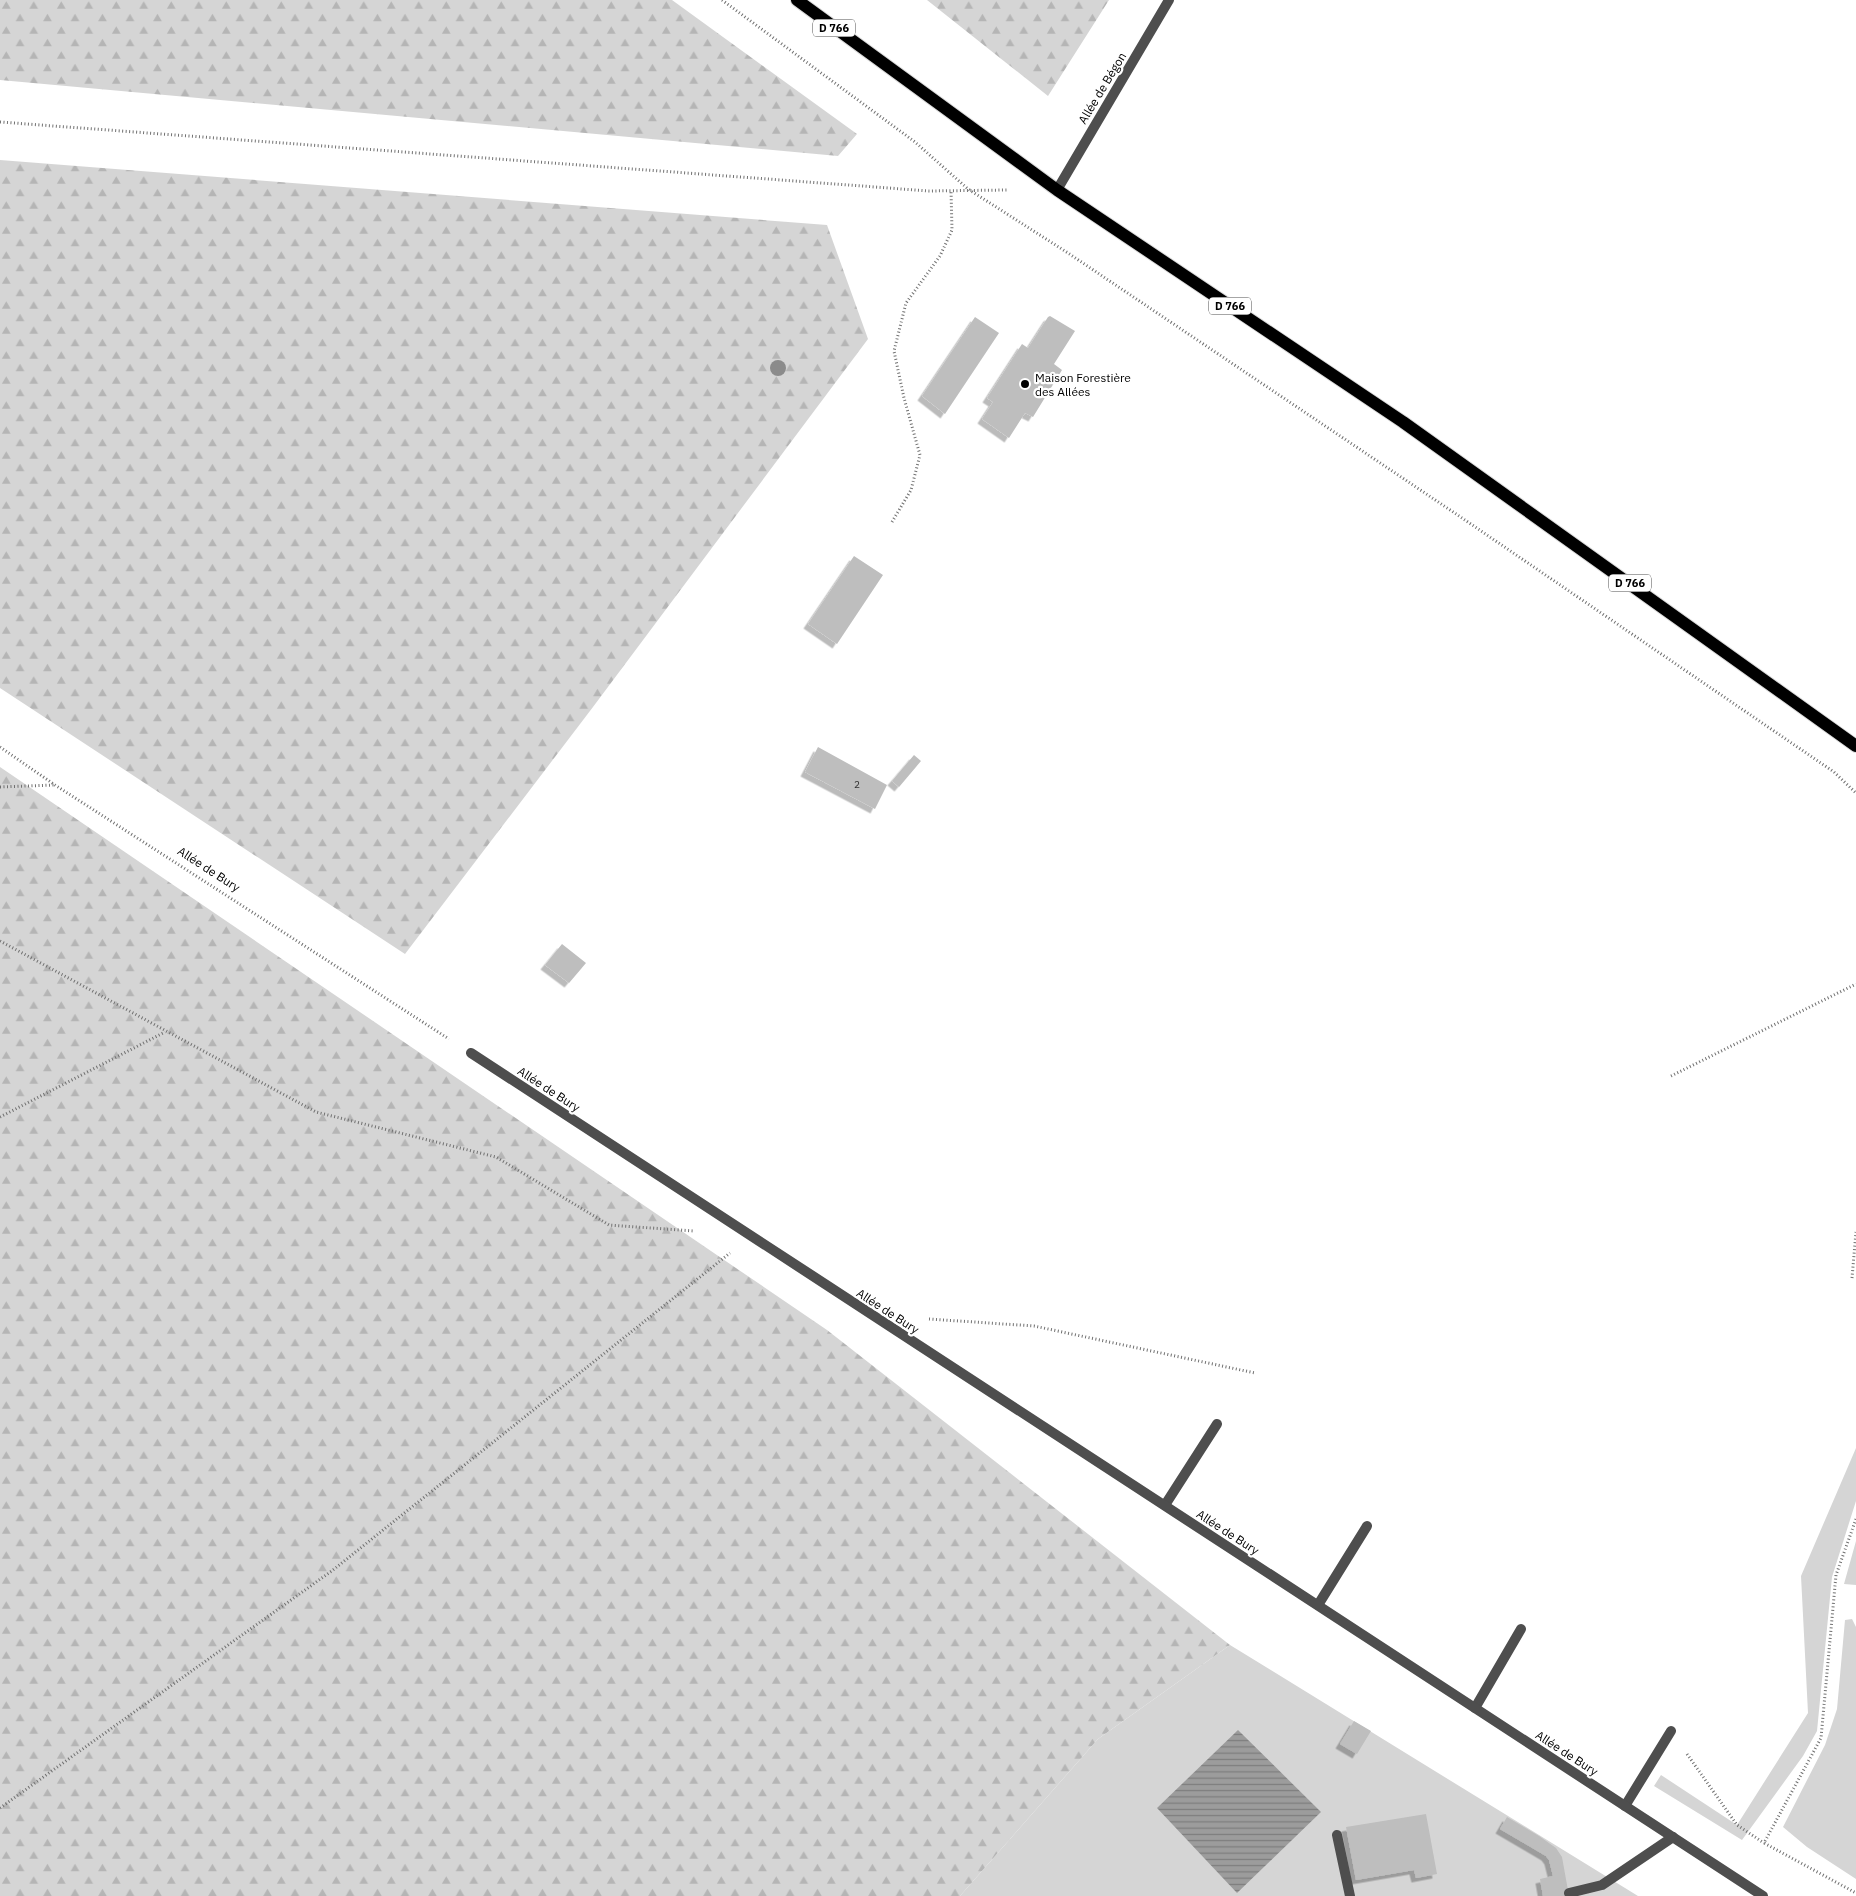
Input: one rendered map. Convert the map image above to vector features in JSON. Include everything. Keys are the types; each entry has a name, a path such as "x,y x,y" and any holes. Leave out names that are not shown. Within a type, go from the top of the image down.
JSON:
{"main road":[{"name":"D 766","path":"797,0 1057,190 1403,422 1856,746"}],"street":[{"name":"Allée de Bégon","path":"1057,190 1169,0"},
{"name":"Allée de Bury","path":"471,1053 1763,1896"},
{"path":"1165,1506 1217,1424"},
{"path":"1318,1605 1367,1526"},
{"path":"1475,1708 1521,1629"},
{"path":"1625,1806 1671,1731"},
{"path":"1337,1835 1350,1896"},
{"path":"1569,1893 1602,1885 1673,1837"}],"path":[{"path":"722,0 915,142 968,189 1068,253 1481,531 1834,772 1856,792"},
{"path":"0,122 929,191 968,189 1008,190"},
{"path":"892,522 911,490 920,455 904,398 894,351 906,303 940,256 952,230 951,190"},
{"name":"Allée de Bury","path":"0,747 55,785 471,1053"},
{"path":"0,788 55,785"},
{"path":"0,941 316,1112 496,1156 609,1225 695,1232"},
{"path":"1671,1076 1856,984"},
{"path":"0,1117 166,1032"},
{"path":"1852,1278 1856,1232"},
{"path":"0,1808 334,1570 752,1236"},
{"path":"919,1318 1034,1326 1255,1373"},
{"path":"1764,1843 1821,1738 1836,1575 1856,1520"},
{"path":"1671,1731 1737,1825 1764,1843 1856,1893"}],"green space":[{"path":"0,0 672,0 857,134 838,156 0,80"},
{"path":"927,0 1109,0 1048,96"},
{"path":"0,160 827,225 868,339 593,707 405,954 0,688"},
{"path":"0,767 827,1330 1230,1645 1098,1739 960,1896 0,1896"},
{"path":"1856,1448 1856,1501 1832,1577 1817,1731 1803,1756 1742,1840 1654,1786 1661,1775 1737,1825 1808,1713 1801,1576"},
{"path":"1856,1541 1856,1585 1844,1584"},
{"path":"1852,1619 1856,1627 1856,1879 1807,1847 1783,1827 1825,1745 1837,1709 1845,1620"},
{"path":"1230,1645 1638,1896 960,1896 1098,1739"}],"shaded area":[{"path":"1238,1730 1321,1812 1237,1893 1157,1808"}],"building":[{"name":"Maison Forestière des Allées","path":"1050,316 1075,331 1054,364 1062,370 1033,417 1025,413 1009,438 982,419 993,402 987,398 1022,344 1028,348"},
{"path":"975,317 999,333 945,414 922,396"},
{"path":"854,556 883,575 837,644 808,624"},
{"path":"818,747 887,785 875,809 805,772"},
{"path":"914,755 921,761 899,787 892,781"},
{"path":"562,944 586,963 569,983 545,965"},
{"path":"1354,1721 1371,1731 1357,1754 1340,1744"},
{"path":"1426,1814 1437,1874 1416,1878 1414,1870 1356,1880 1346,1827"},
{"path":"1507,1817 1556,1848 1562,1857 1569,1896 1543,1896 1540,1879 1553,1876 1549,1860 1546,1856 1500,1829"}],"place":[{"name":"Maison Forestière des Allées","path":"1025,384"}]}
